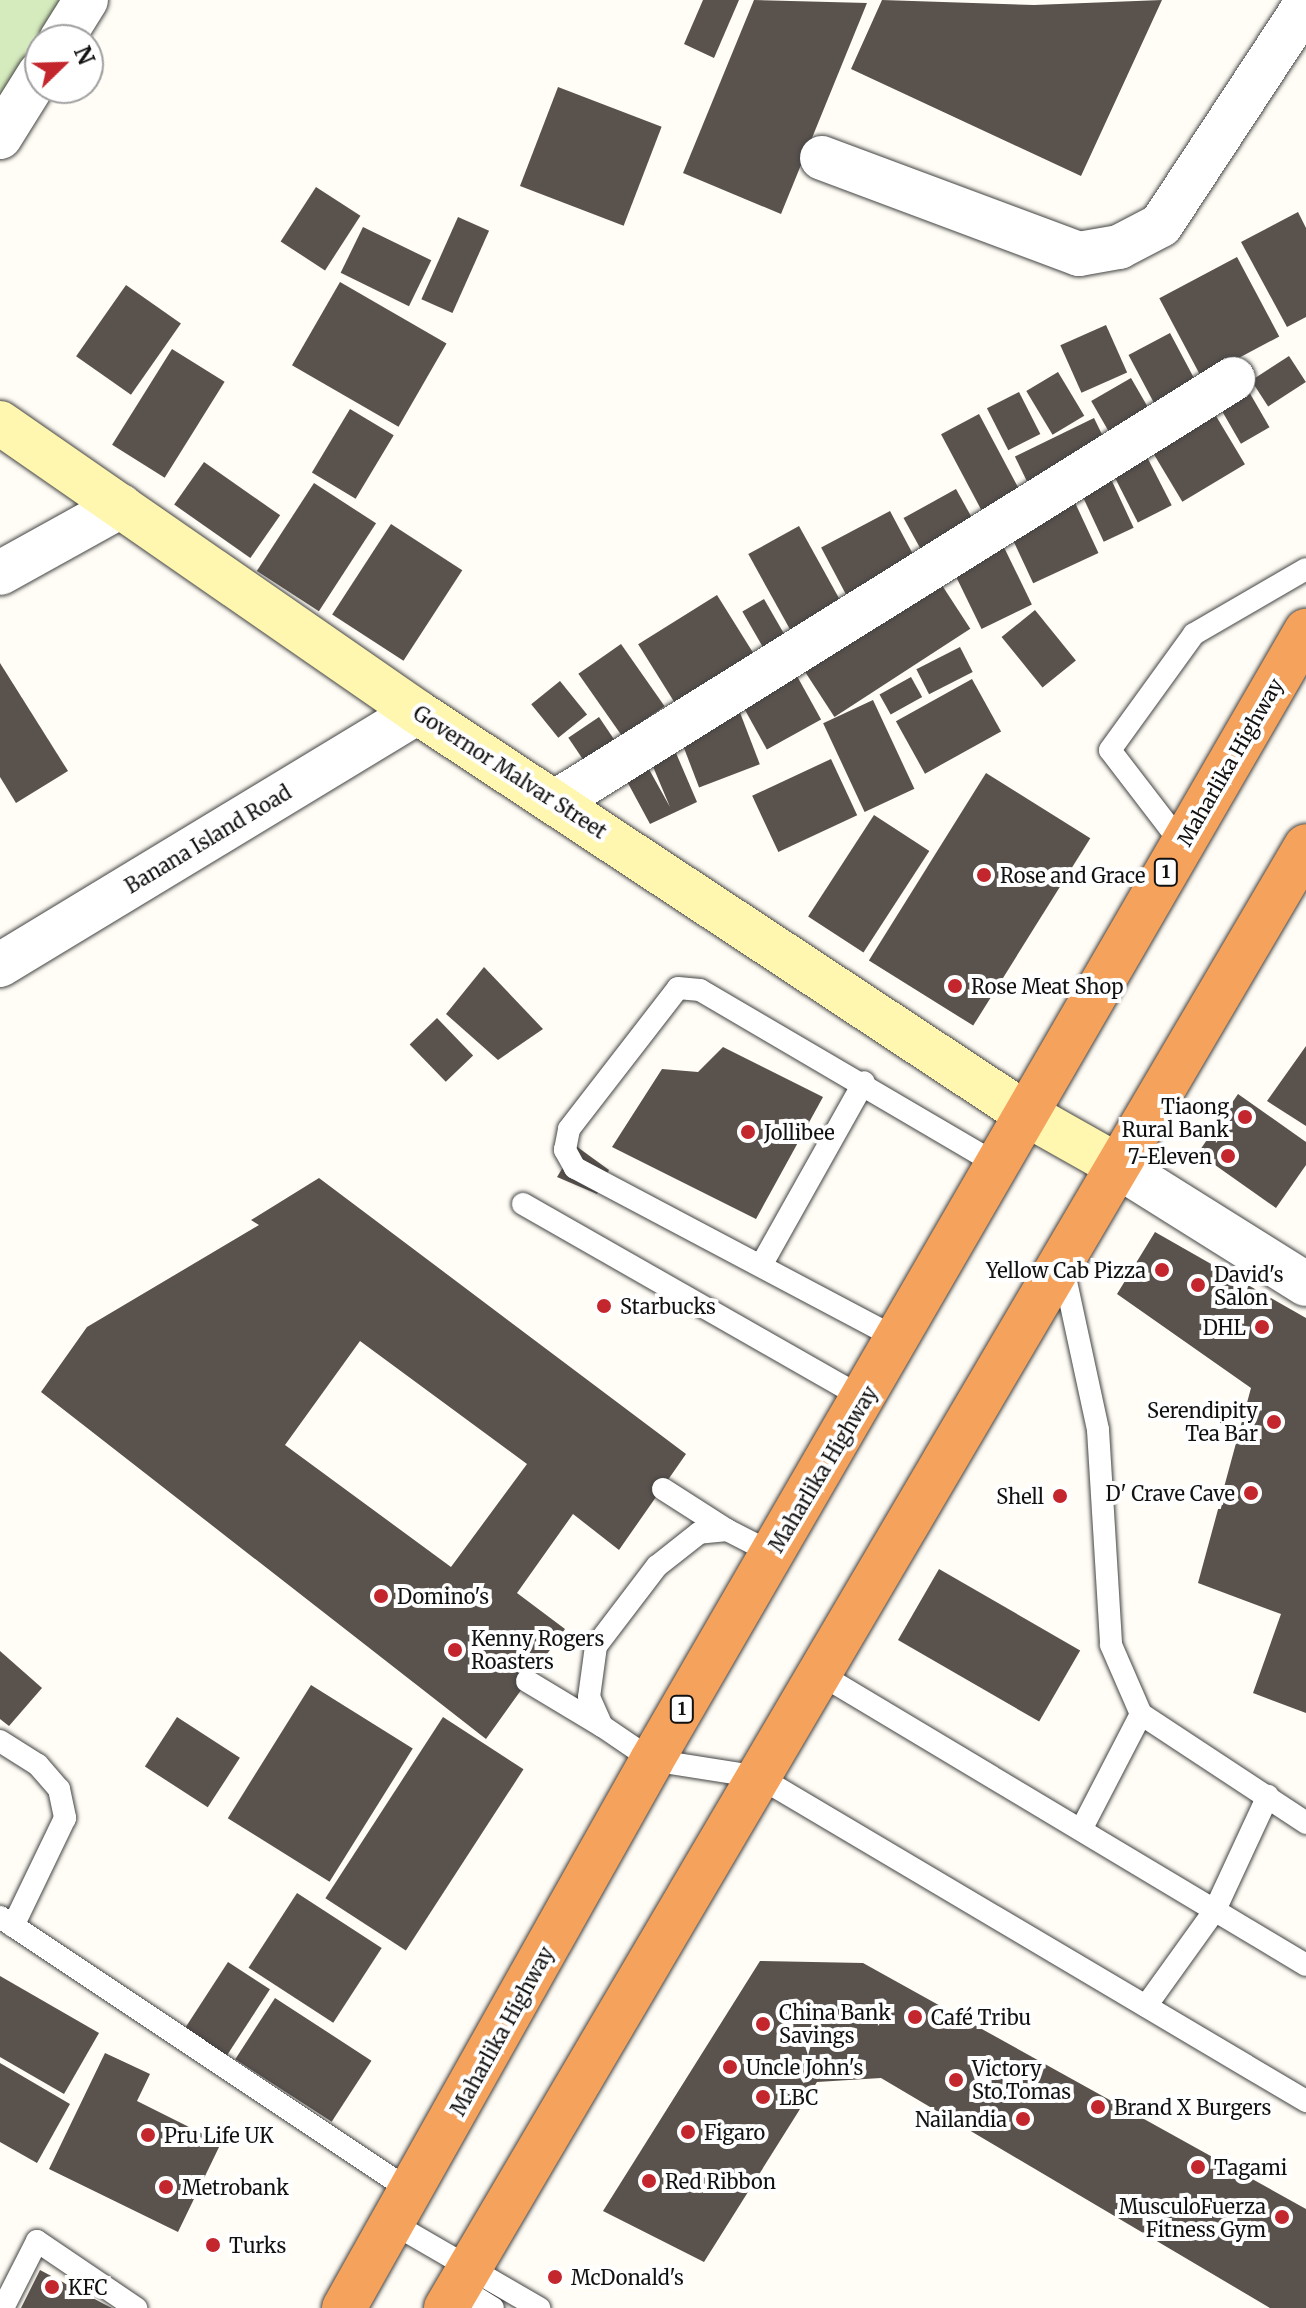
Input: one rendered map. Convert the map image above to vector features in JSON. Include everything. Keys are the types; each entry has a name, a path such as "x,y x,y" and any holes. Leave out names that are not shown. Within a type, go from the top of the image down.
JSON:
{"highway":[{"name":"Maharlika Highway","path":"344,2308 403,2208 652,1760 900,1340 996,1164 1306,631"},
{"path":"467,2293 759,1777 1062,1263 1116,1165 1296,891 1306,846"}],"street":[{"path":"71,24 86,0"},
{"path":"822,158 1079,254 1119,247 1161,225 1306,4"},
{"path":"0,137 24,99"},
{"path":"557,801 1233,379"},
{"name":"Governor Malvar Street","path":"0,423 417,712 557,801 1026,1114 1116,1165"},
{"path":"0,573 121,506"},
{"name":"Banana Island Road","path":"0,965 417,712"},
{"path":"1116,1165 1306,1284"}],"lane":[{"path":"1182,844 1110,750 1194,634 1306,569"},
{"path":"900,1340 763,1262 575,1168 565,1150 569,1129 664,998 678,988 700,990 864,1082 996,1164"},
{"path":"763,1262 864,1082"},
{"path":"523,1204 865,1399"},
{"path":"1062,1263 1098,1430 1111,1645 1141,1714 1306,1823"},
{"path":"663,1489 727,1530 772,1553"},
{"path":"602,1726 589,1697 596,1646 657,1566 699,1533 727,1530"},
{"path":"820,1674 1083,1826 1306,1965"},
{"path":"527,1681 652,1760 759,1777 1306,2101"},
{"path":"1083,1826 1141,1714"},
{"path":"0,1741 38,1765 59,1789 65,1818 7,1921 403,2208 467,2293 539,2308"},
{"path":"1146,2006 1215,1910 1268,1796"},
{"path":"3,2308 37,2241 136,2308"}],"green space":[{"path":"0,0 66,0 50,24 24,24 24,65 0,102"}],"building":[{"path":"703,0 739,0 714,58 684,44"},
{"path":"754,0 867,3 781,214 683,173"},
{"path":"882,0 1034,5 1162,0 1081,176 851,69"},
{"path":"558,87 662,127 624,226 520,186"},
{"path":"316,187 360,216 325,270 281,242"},
{"path":"1298,212 1306,228 1306,317 1287,327 1241,242"},
{"path":"458,217 489,231 452,313 421,299"},
{"path":"363,227 431,260 409,306 341,273"},
{"path":"1237,257 1279,336 1202,378 1159,298"},
{"path":"340,282 447,344 399,427 292,365"},
{"path":"126,285 181,323 131,395 76,356"},
{"path":"1106,325 1127,373 1081,393 1060,345"},
{"path":"1170,333 1199,388 1158,410 1129,355"},
{"path":"172,349 225,382 165,478 112,445"},
{"path":"1289,356 1306,382 1268,407 1251,381"},
{"path":"1058,372 1084,416 1053,435 1026,391"},
{"path":"1131,378 1150,412 1111,435 1091,401"},
{"path":"1248,390 1270,427 1241,444 1219,406"},
{"path":"1019,392 1040,434 1008,450 987,408"},
{"path":"350,409 394,435 356,499 312,472"},
{"path":"1213,411 1245,464 1182,502 1150,449"},
{"path":"979,414 1024,498 986,518 941,434"},
{"path":"1094,418 1109,449 1030,487 1015,457"},
{"path":"1144,451 1172,505 1138,523 1110,468"},
{"path":"204,462 280,515 250,558 174,505"},
{"path":"1110,477 1134,528 1104,542 1080,491"},
{"path":"314,483 376,523 319,611 257,571"},
{"path":"956,489 976,525 923,554 904,518"},
{"path":"1071,494 1098,553 1033,583 1006,524"},
{"path":"890,511 916,560 847,596 821,548"},
{"path":"391,524 462,570 403,661 332,615"},
{"path":"799,526 843,605 792,633 748,554"},
{"path":"999,537 1032,604 982,629 949,562"},
{"path":"936,576 970,629 834,717 800,664"},
{"path":"717,595 758,660 679,710 638,644"},
{"path":"764,599 790,643 768,656 742,612"},
{"path":"1035,610 1076,661 1042,688 1002,637"},
{"path":"621,644 665,706 622,736 578,674"},
{"path":"960,647 973,672 929,694 916,669"},
{"path":"0,663 68,771 16,803 0,777"},
{"path":"792,667 821,719 767,750 738,697"},
{"path":"911,677 922,697 891,715 880,694"},
{"path":"972,679 1001,731 925,774 896,721"},
{"path":"560,681 587,714 558,738 531,704"},
{"path":"873,700 914,789 865,812 823,723"},
{"path":"739,710 760,764 699,787 678,733"},
{"path":"599,717 620,748 589,768 568,738"},
{"path":"673,746 697,802 650,824 623,774 645,762 670,807 649,757"},
{"path":"831,759 857,815 778,852 752,796"},
{"path":"986,773 1090,838 973,1026 869,960"},
{"path":"874,815 929,851 863,952 808,916"},
{"path":"484,967 543,1029 498,1060 446,1014"},
{"path":"437,1018 473,1055 446,1082 410,1044"},
{"path":"1306,1046 1306,1126 1267,1101"},
{"path":"723,1047 823,1097 756,1219 612,1147 662,1069 698,1072"},
{"path":"1238,1094 1306,1142 1306,1165 1276,1208 1198,1153"},
{"path":"576,1146 609,1170 597,1194 557,1177"},
{"path":"319,1178 686,1454 619,1550 573,1514 517,1593 565,1629 486,1739 41,1392 87,1327 259,1225 251,1220","holes":["360,1341 527,1464 451,1567 285,1445"]},
{"path":"1155,1232 1306,1318 1306,1713 1253,1693 1281,1614 1198,1583 1251,1388 1117,1294"},
{"path":"939,1569 1080,1650 1039,1722 898,1640"},
{"path":"0,1651 42,1688 9,1726 0,1719"},
{"path":"311,1685 413,1749 330,1882 228,1818"},
{"path":"177,1717 240,1758 208,1807 145,1766"},
{"path":"443,1717 524,1769 406,1950 325,1898"},
{"path":"297,1893 382,1948 333,2023 249,1968"},
{"path":"760,1961 863,1963 1306,2209 1306,2308 1270,2308 881,2078 817,2082 704,2262 603,2211"},
{"path":"228,1962 270,1989 224,2061 182,2033"},
{"path":"0,1976 99,2033 64,2094 0,2057"},
{"path":"275,1998 371,2061 332,2122 235,2059"},
{"path":"105,2053 150,2074 137,2101 221,2143 178,2232 49,2169"},
{"path":"0,2063 70,2104 37,2163 0,2142"},
{"name":"KFC","path":"40,2270 104,2304 112,2308 21,2308"}],"place":[{"name":"Rose and Grace","path":"984,875"},
{"name":"Rose Meat Shop","path":"955,986"},
{"name":"Tiaong Rural Bank","path":"1245,1117"},
{"name":"Jollibee","path":"748,1132"},
{"name":"7-Eleven","path":"1228,1156"},
{"name":"Yellow Cab Pizza","path":"1162,1270"},
{"name":"David's Salon","path":"1198,1285"},
{"name":"Starbucks","path":"604,1306"},
{"name":"DHL","path":"1262,1327"},
{"name":"Serendipity Tea Bar","path":"1274,1422"},
{"name":"D' Crave Cave","path":"1251,1493"},
{"name":"Shell","path":"1060,1496"},
{"name":"Domino's","path":"381,1596"},
{"name":"Kenny Rogers Roasters","path":"455,1650"},
{"name":"Café Tribu","path":"915,2017"},
{"name":"China Bank Savings","path":"763,2024"},
{"name":"Uncle John's","path":"730,2067"},
{"name":"Victory Sto.Tomas","path":"956,2080"},
{"name":"LBC","path":"763,2097"},
{"name":"Brand X Burgers","path":"1098,2107"},
{"name":"Nailandia","path":"1023,2119"},
{"name":"Figaro","path":"688,2132"},
{"name":"Pru Life UK","path":"148,2135"},
{"name":"Tagami","path":"1198,2167"},
{"name":"Red Ribbon","path":"649,2181"},
{"name":"Metrobank","path":"166,2187"},
{"name":"MusculoFuerza Fitness Gym","path":"1282,2217"},
{"name":"Turks","path":"213,2245"},
{"name":"McDonald's","path":"555,2277"},
{"name":"KFC","path":"52,2287"}]}
